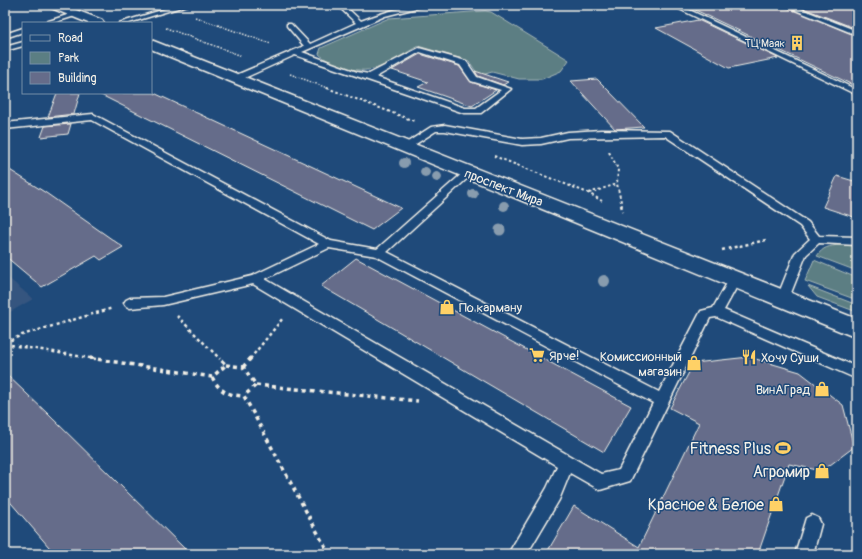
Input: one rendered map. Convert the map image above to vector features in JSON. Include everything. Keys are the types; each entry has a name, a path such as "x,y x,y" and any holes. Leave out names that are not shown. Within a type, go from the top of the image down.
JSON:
{"main road":[{"path":"53,5 93,22"},
{"name":"проспект Мира","path":"152,44 857,329"}],"lane":[{"path":"126,22 185,5"},
{"path":"340,5 360,24"},
{"path":"237,78 294,52 383,15 425,5"},
{"path":"674,5 857,93"},
{"path":"786,5 857,33"},
{"path":"49,22 76,14"},
{"path":"289,25 309,47"},
{"path":"5,36 22,30"},
{"path":"5,49 22,44"},
{"path":"294,52 464,110 478,111 507,89 474,79 463,63 419,50 370,77"},
{"path":"457,131 453,123 464,110"},
{"path":"5,126 93,117 328,244 379,253 662,401"},
{"path":"405,147 434,129 485,134 522,142 541,141 568,135 667,132 804,224 816,239 857,242"},
{"path":"379,253 468,173"},
{"path":"783,298 801,253 816,239"},
{"path":"130,303 164,301 255,279 328,244"},
{"path":"255,279 295,304 600,482 624,476 706,314 717,312 857,373"},
{"path":"717,312 735,279"},
{"path":"517,554 553,494 567,462"},
{"path":"804,554 812,524"}],"path":[{"path":"172,9 294,52"},
{"path":"601,133 618,169 617,184 624,213"},
{"path":"588,194 617,184"},
{"path":"716,251 766,240"},
{"path":"164,301 226,365 243,367 256,385"},
{"path":"5,344 22,335 130,303"},
{"path":"243,367 295,304"},
{"path":"5,344 212,377 226,365"},
{"path":"212,377 217,388 224,395 244,396 256,385 426,402"},
{"path":"244,396 329,554"}],"shaded area":[{"path":"5,275 33,299 5,315"}],"green space":[{"path":"485,11 491,12 569,60 561,71 542,79 519,79 492,72 479,76 469,61 418,46 385,65 364,70 356,70 339,66 325,59 319,54 321,48 389,18"},
{"path":"840,245 857,246 857,271 817,256 827,248"},
{"path":"814,260 857,278 857,300 805,281"},
{"path":"808,286 857,305 857,312 817,297"}],"building":[{"name":"ТЦ Маяк","path":"685,5 782,5 857,36 857,87"},
{"path":"795,5 857,5 857,29"},
{"path":"698,20 778,58 729,68 656,28"},
{"path":"420,54 459,66 471,82 496,90 472,106 418,87 428,82 392,70"},
{"path":"475,71 508,82 503,85 478,76"},
{"path":"597,79 644,127 615,129 571,81"},
{"path":"154,93 401,208 372,230 99,94"},
{"path":"57,94 80,94 74,114 48,117"},
{"path":"71,124 68,134 41,137 45,126"},
{"path":"5,167 46,193 123,247 101,260 96,256 42,287 5,256"},
{"path":"837,176 857,182 857,218 823,207"},
{"path":"356,258 631,406 604,452 321,286"},
{"path":"749,357 800,372 843,405 854,447 822,471 789,464 758,554 546,554 574,506 639,547 699,423 670,408 694,363"},
{"path":"5,373 190,554 55,554 5,496"}],"place":[{"name":"ТЦ Маяк","path":"797,43"},
{"name":"По карману","path":"447,307"},
{"name":"Ярче!","path":"537,355"},
{"name":"Хочу Суши","path":"749,357"},
{"name":"Комиссионный магазин","path":"694,363"},
{"name":"ВинАГрад","path":"822,389"},
{"name":"Fitness Plus","path":"783,448"},
{"name":"Агромир","path":"822,471"},
{"name":"Красное & Белое","path":"776,504"}]}
